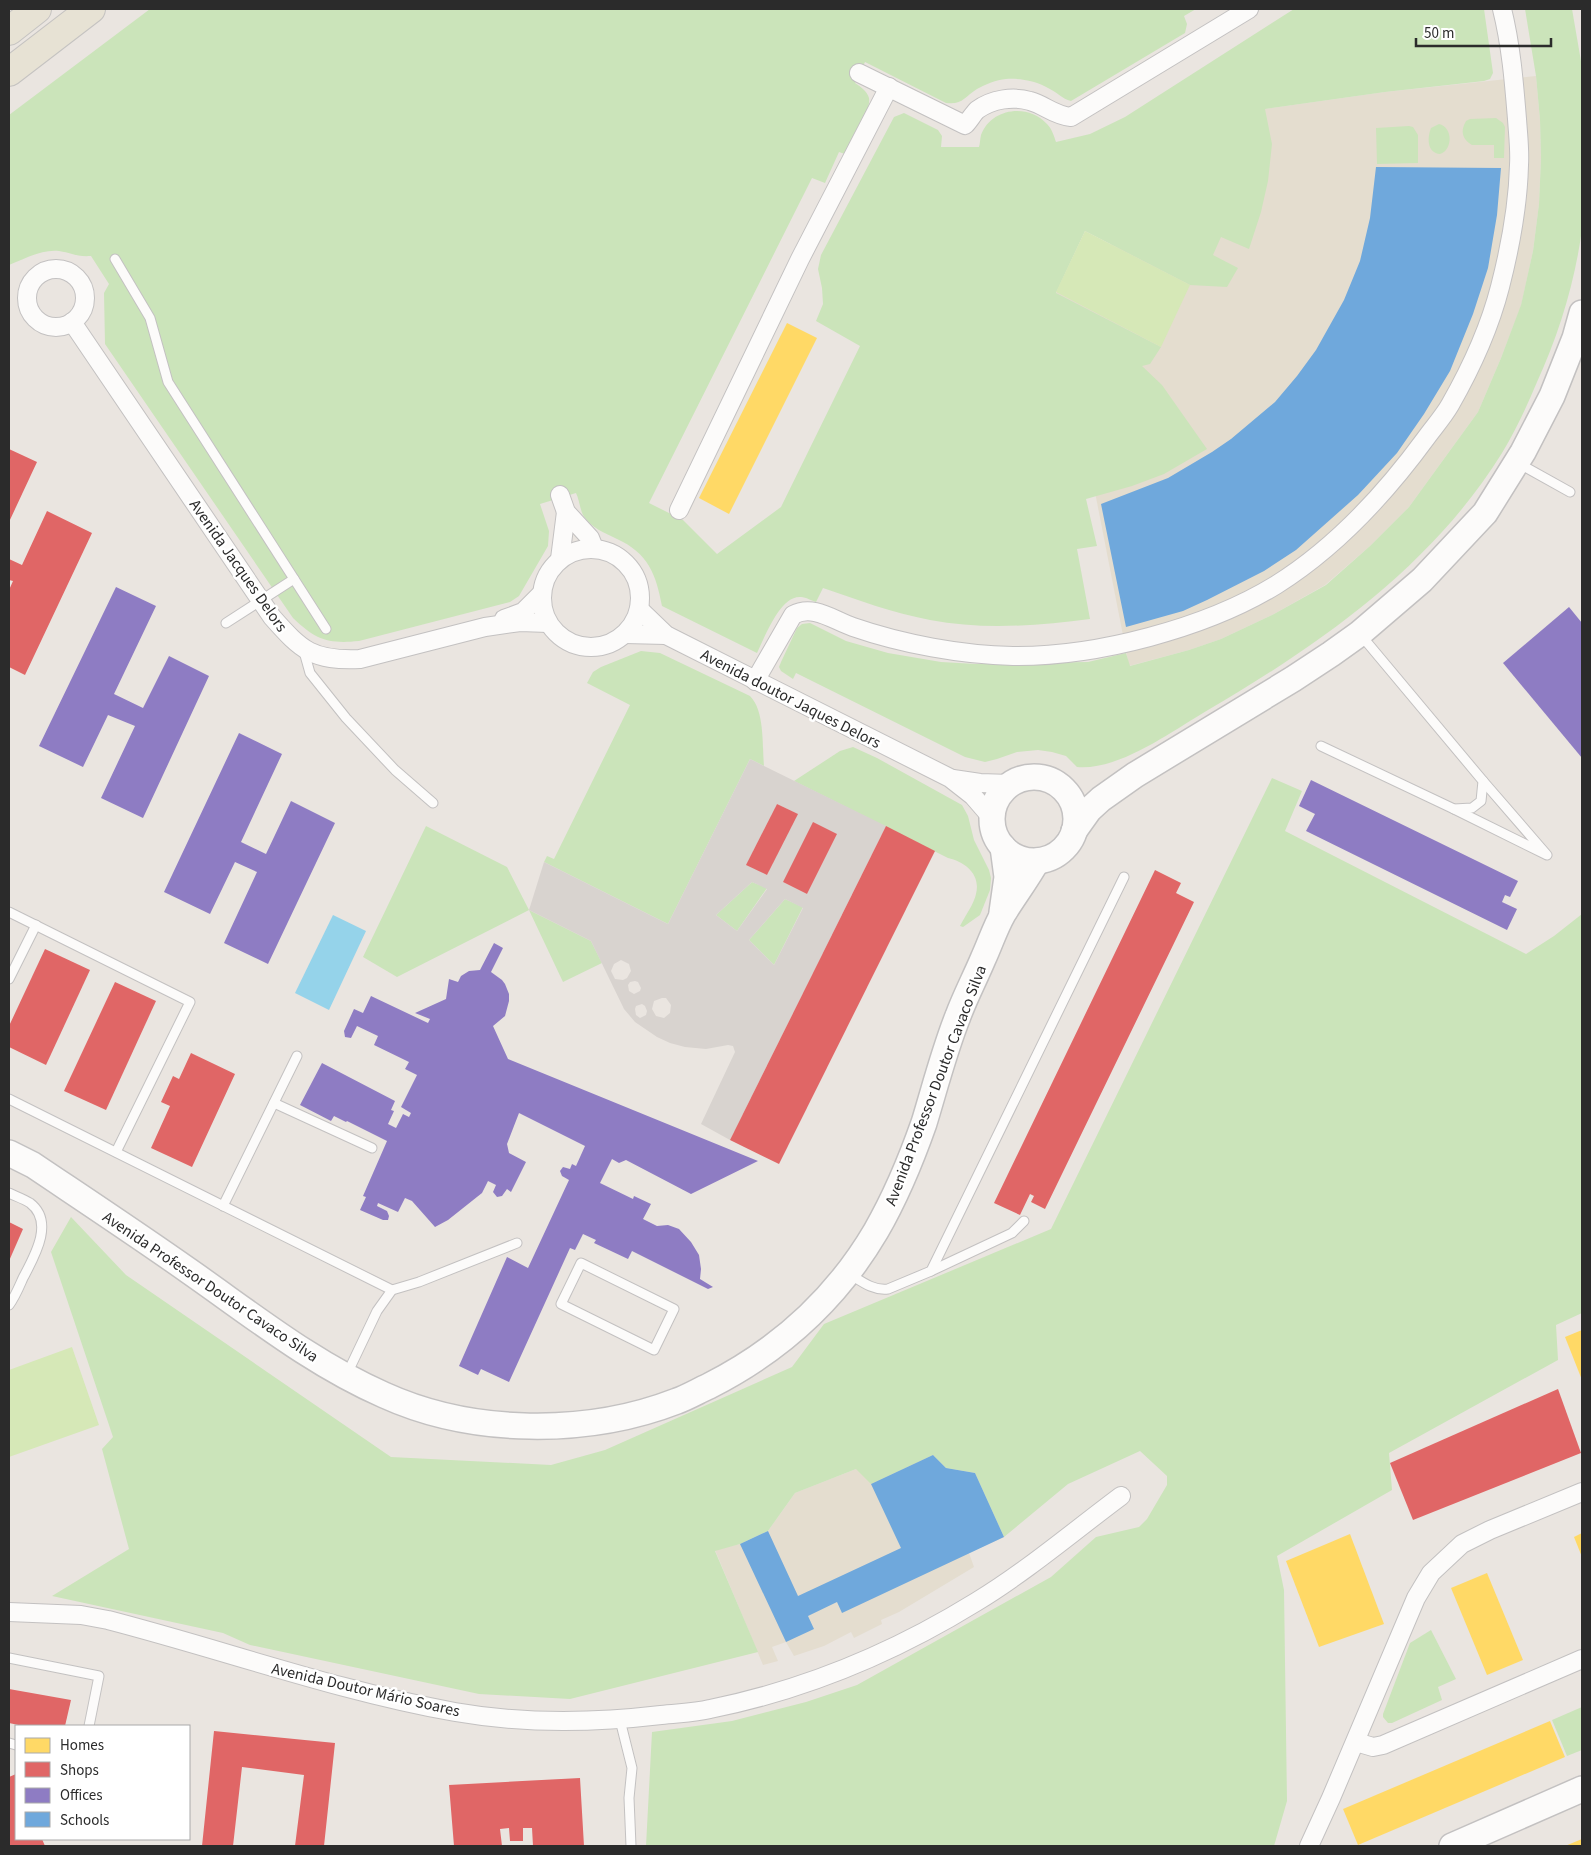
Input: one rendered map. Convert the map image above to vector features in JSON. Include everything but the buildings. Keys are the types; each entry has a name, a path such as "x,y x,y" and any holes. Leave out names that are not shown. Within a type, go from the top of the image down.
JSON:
{"main road":[{"path":"9,30 37,9"},
{"path":"9,72 91,9"},
{"path":"1074,831 1074,805 1067,793 1058,784 1046,778 1021,778 1010,784 1000,793 994,805 993,828 1003,847 1019,858 1038,861 1050,858 1060,852 1069,842 1074,831 1089,810 1101,799 1135,775 1293,679 1359,634 1422,580 1485,513 1516,462 1552,396 1575,338 1582,313"},
{"path":"1058,784 1086,787 1101,785 1135,775"},
{"name":"Avenida Professor Doutor Cavaco Silva","path":"1002,916 1007,876 1003,847"},
{"name":"Avenida Professor Doutor Cavaco Silva","path":"9,1153 33,1165 190,1272 262,1324 346,1376 384,1396 421,1410 492,1423 530,1427 581,1424 632,1415 678,1401 755,1360 792,1332 820,1306 848,1273 875,1232 899,1186 923,1124 958,1016 1002,916 1038,861"},
{"path":"1452,1846 1582,1790"}],"street":[{"path":"859,73 965,126 977,111 994,101 1015,98 1032,101 1054,112 1071,117 1249,9"},
{"path":"755,681 793,615 800,611 810,610 885,637 960,651 1015,656 1062,653 1106,647 1142,639 1184,626 1240,604 1277,584 1328,545 1365,511 1406,465 1449,406 1480,342 1500,289 1512,235 1520,159 1509,36 1502,9"},
{"path":"679,510 800,259 889,87"},
{"name":"Avenida Jacques Delors","path":"72,322 272,617 294,642 303,648 317,656 339,660 360,659 485,627 520,622 548,623"},
{"path":"560,495 566,512 590,538 594,548"},
{"path":"560,559 566,512"},
{"path":"594,548 614,554 630,568 639,588 639,609 634,622 625,634 613,643 598,648 580,647 564,640 555,633 542,609 541,594 547,575 560,559 582,549 594,548"},
{"name":"Avenida Jacques Delors","path":"485,627 523,612 541,594"},
{"name":"Avenida doutor Jaques Delors","path":"639,609 666,635 950,778 973,796 992,818"},
{"path":"625,634 666,635"},
{"name":"Avenida doutor Jaques Delors","path":"950,778 980,783 1010,784"},
{"path":"1309,1846 1356,1742 1416,1598 1431,1573 1462,1544 1490,1530 1582,1492"},
{"name":"Avenida Doutor Mário Soares","path":"9,1612 82,1615 108,1620 335,1684 400,1701 458,1712 530,1721 620,1720 708,1710 784,1690 857,1664 938,1624 978,1601 1018,1574 1121,1496"},
{"path":"1356,1742 1373,1747 1383,1745 1582,1659"}],"lane":[{"path":"116,259 150,318 168,382 326,629"},
{"path":"1516,462 1570,492"},
{"path":"226,623 294,579"},
{"path":"1321,746 1547,855 1359,634"},
{"path":"303,648 310,673 346,718 395,770 433,803"},
{"path":"1454,809 1472,808 1481,801 1484,781"},
{"path":"931,1271 1124,877"},
{"path":"9,912 190,1002 116,1152"},
{"path":"9,980 36,925"},
{"path":"223,1206 297,1056"},
{"path":"9,1099 392,1290"},
{"path":"274,1103 372,1148"},
{"path":"9,1193 30,1203 41,1222 42,1233 36,1254 9,1305"},
{"path":"848,1273 874,1289 888,1289 1012,1233 1024,1221"},
{"path":"346,1376 377,1311 392,1290 419,1282 517,1243"},
{"path":"581,1263 674,1309 654,1350 562,1304 574,1270 581,1263"},
{"path":"9,1658 99,1676 89,1725"},
{"path":"620,1720 632,1768 629,1798 631,1846"}],"shaded area":[{"path":"1536,76 1541,158 1539,204 1533,251 1521,306 1478,412 1409,507 1370,546 1325,585 1274,614 1221,639 1189,650 1129,666 1056,293 1265,109 1385,92"},
{"path":"750,759 886,826 730,1140 701,1124 735,1052 733,1046 728,1045 706,1049 685,1047 657,1037 635,1022 624,1009 591,941 529,910 544,862 668,924","holes":["777,804 797,814 767,875 747,864","837,834 807,894 783,882","752,882 767,889 737,931 716,915","785,899 803,908 774,965 749,940","621,960 629,964 631,971 627,978 623,980 615,979 611,971 614,964","630,982 638,982 641,988 640,991 634,994 629,991 628,985","662,998 666,998 671,1005 670,1013 664,1018 656,1016 652,1009 654,1001","642,1004 647,1011 646,1015 640,1018 636,1015 636,1006"]},
{"path":"933,1455 946,1468 975,1473 1004,1537 969,1553 974,1567 899,1612 881,1620 882,1624 854,1638 851,1632 824,1646 794,1656 786,1642 772,1647 778,1661 763,1665 715,1550 740,1544 768,1531 795,1493 856,1469"}],"green space":[{"path":"150,9 1196,9 1184,16 1187,24 1185,33 1071,101 1039,84 1028,80 1011,79 991,82 977,89 960,102 946,103 865,62 855,83 865,91 869,98 867,111 860,126 845,154 839,152 825,183 812,178 649,503 683,520 717,554 781,507 860,346 816,321 823,304 818,269 821,255 894,117 904,113 938,130 942,136 941,147 979,147 981,135 993,119 1001,114 1020,111 1039,117 1050,128 1056,142 1090,134 1125,117 1294,9 1484,9 1493,73 1490,79 1484,81 1385,92 1265,109 1272,144 1268,181 1261,212 1249,249 1221,237 1213,255 1238,268 1227,287 1190,285 1085,231 1056,293 1161,347 1150,364 1142,366 1162,385 1207,449 1164,474 1132,486 1086,499 1097,546 1077,549 1090,619 1010,626 950,623 903,614 823,588 816,602 801,597 793,598 786,603 774,618 757,653 662,606 657,584 643,558 628,545 598,530 586,520 576,493 540,504 549,531 548,546 519,596 510,602 359,641 339,642 316,636 293,618 105,344 104,293 109,284 91,256 53,251 33,255 9,265 9,115"},
{"path":"1525,9 1572,9 1582,67 1582,229 1575,269 1552,345 1517,427 1474,494 1442,532 1408,567 1332,629 1250,685 1145,748 1110,763 1093,767 1077,767 1066,756 1038,750 1017,752 985,762 965,757 796,673 793,679 781,671 779,667 797,628 802,624 810,623 846,641 888,653 941,662 976,664 1088,662 1126,653 1130,666 1221,639 1274,614 1326,585 1370,546 1409,507 1478,412 1521,305 1533,251 1539,204 1541,158 1536,76"},
{"path":"1496,118 1505,127 1504,158 1494,158 1494,145 1472,145 1463,134 1466,121 1470,119"},
{"path":"1439,124 1447,129 1450,139 1447,148 1440,154 1433,151 1429,144 1431,128"},
{"path":"1413,127 1418,135 1418,163 1377,164 1376,128"},
{"path":"1085,231 1190,285 1161,347 1056,292"},
{"path":"641,651 660,653 750,696 758,710 762,729 764,766 750,759 668,924 544,862 547,856 554,859 630,705 587,683 593,672 601,667"},
{"path":"853,747 877,758 962,805 968,816 974,840 991,878 990,890 980,915 963,927 960,926 973,902 977,887 974,875 966,866 794,781 840,751"},
{"path":"1272,778 1302,791 1285,831 1526,954 1554,936 1582,914 1582,1313 1556,1325 1558,1360 1389,1453 1392,1490 1277,1556 1284,1590 1287,1801 1274,1846 646,1846 652,1732 732,1721 806,1702 857,1685 1051,1577 1096,1537 1139,1527 1147,1519 1167,1485 1167,1476 1140,1451 1068,1484 1004,1537 975,1473 946,1468 933,1455 871,1484 856,1469 795,1493 768,1531 740,1544 715,1551 758,1652 570,1699 479,1694 250,1645 223,1633 52,1596 129,1549 102,1449 113,1437 51,1252 71,1217 126,1275 391,1457 551,1465 605,1450 792,1367 824,1324 1051,1229"},
{"path":"426,826 507,867 529,910 397,977 363,957"},
{"path":"752,882 767,888 737,931 716,915"},
{"path":"785,899 803,907 774,965 749,940"},
{"path":"529,910 591,941 602,963 563,982"},
{"path":"72,1347 99,1425 9,1457 9,1370"},
{"path":"1431,1630 1456,1679 1438,1687 1442,1700 1392,1723 1388,1723 1383,1714 1410,1643"},
{"path":"1582,1707 1582,1750 1567,1756 1552,1720"}],"water":[{"path":"333,915 366,931 329,1010 295,993"}]}
